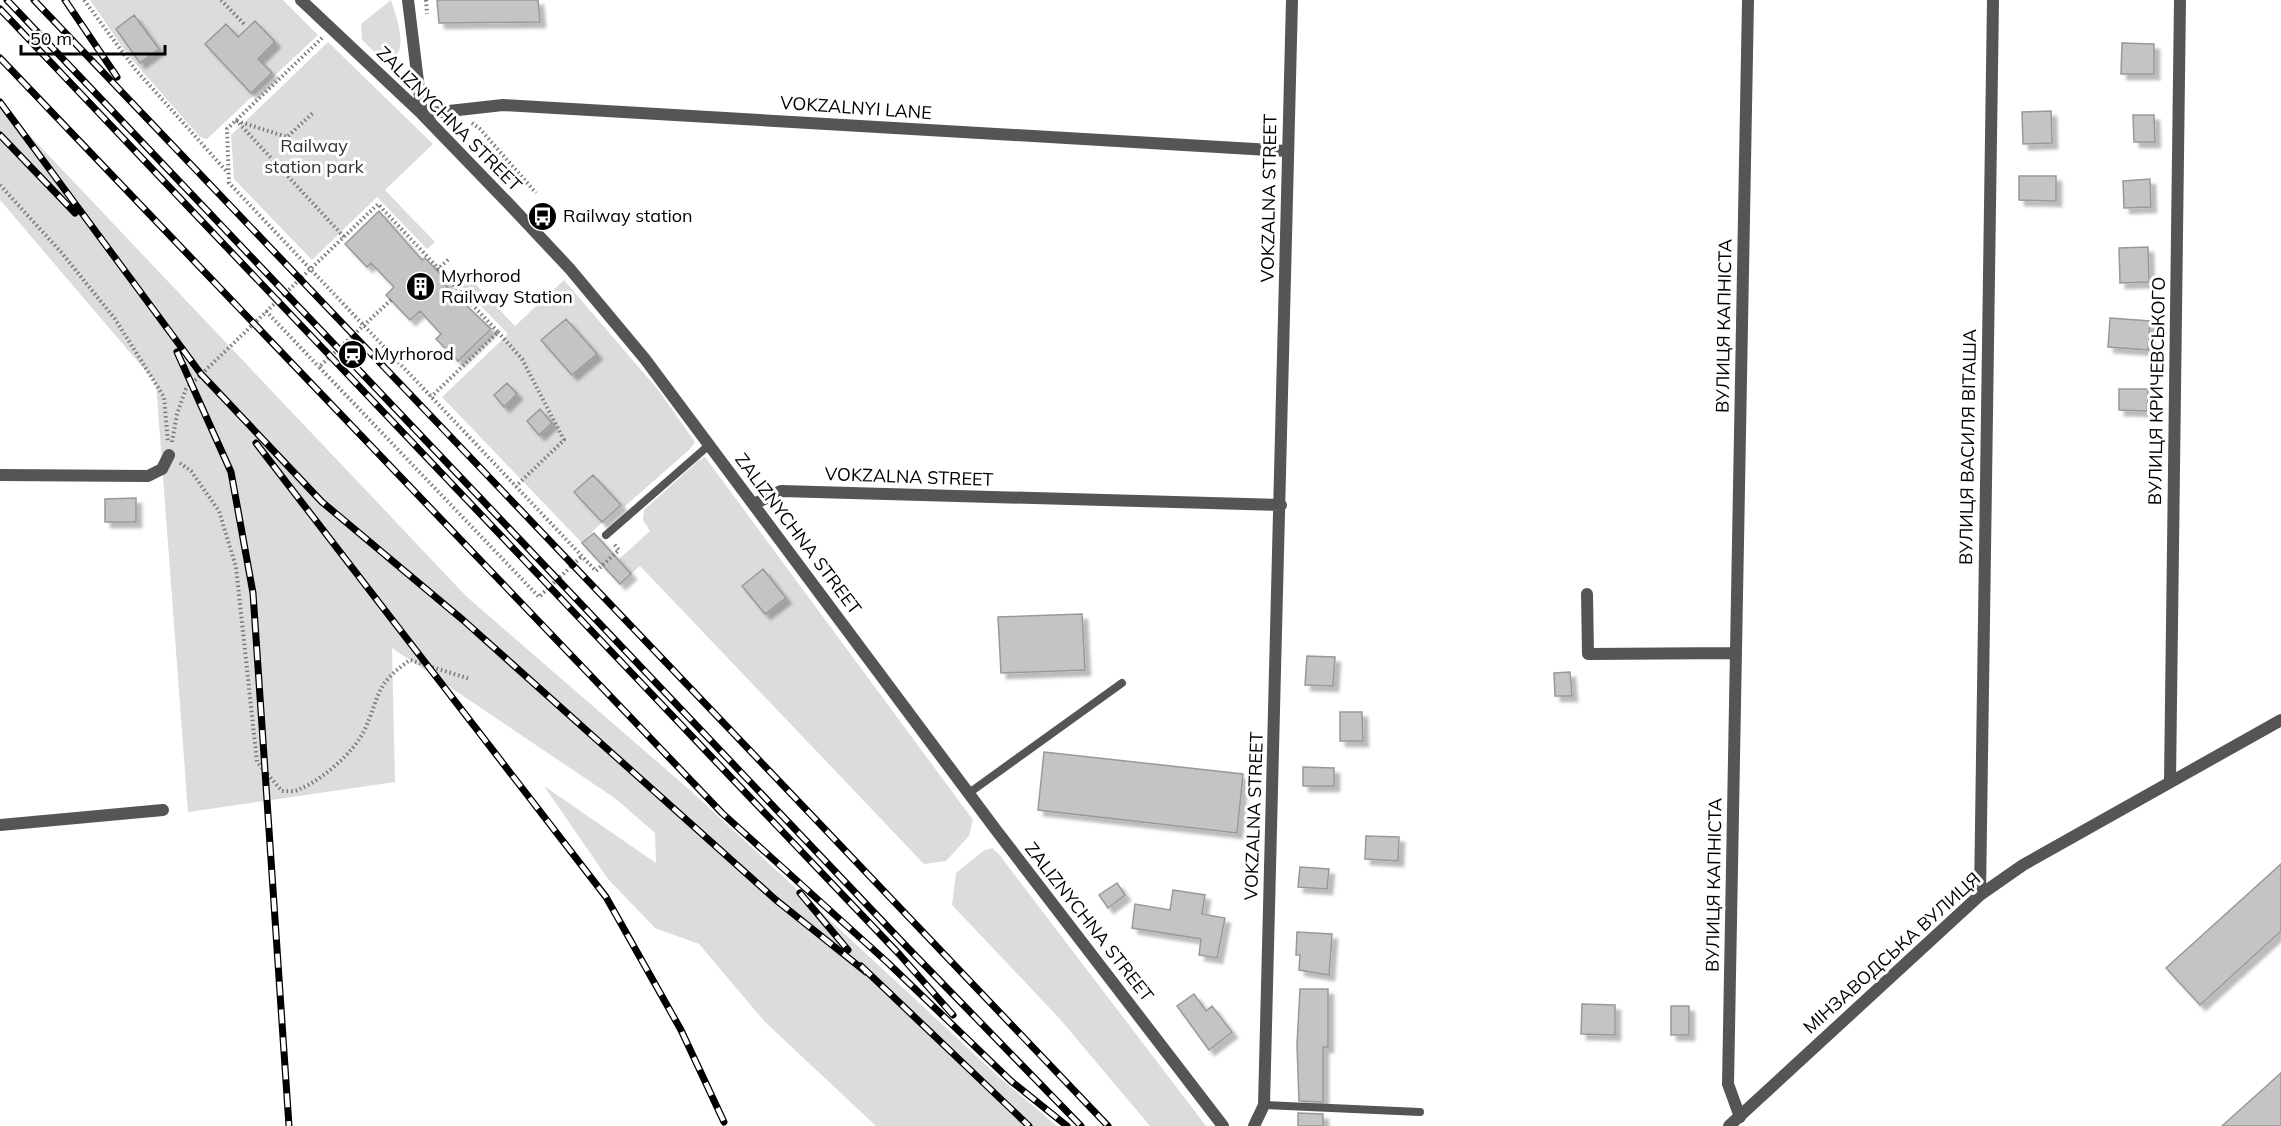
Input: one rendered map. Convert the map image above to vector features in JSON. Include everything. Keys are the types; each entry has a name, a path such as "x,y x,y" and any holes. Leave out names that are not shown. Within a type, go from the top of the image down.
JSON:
{"street":[{"name":"ZALIZNYCHNA STREET","path":"301,0 423,114 570,268 645,359 969,794 1223,1126"},
{"path":"408,0 423,114"},
{"name":"VOKZALNA STREET","path":"1254,1126 1264,1105 1292,0"},
{"name":"ВУЛИЦЯ КАПНІСТА","path":"1740,1117 1728,1084 1748,0"},
{"name":"ВУЛИЦЯ ВАСИЛЯ ВІТАША","path":"1980,895 1992,0"},
{"name":"ВУЛИЦЯ КРИЧЕВСЬКОГО","path":"2170,782 2180,0"},
{"name":"VOKZALNYI LANE","path":"423,114 514,105 1287,151"},
{"path":"0,475 148,476 162,469 169,455"},
{"name":"VOKZALNA STREET","path":"754,504 781,491 1281,505"},
{"path":"1587,594 1587,654 1736,653"},
{"name":"МІНЗАВОДСЬКА ВУЛИЦЯ","path":"1729,1126 1980,895 2023,865 2281,720"},
{"path":"0,825 163,810"}],"lane":[{"path":"606,536 708,446"},
{"path":"969,794 1122,683"},
{"path":"1264,1105 1420,1112"}],"path":[{"path":"84,0 135,69 228,173"},
{"path":"221,0 245,25"},
{"path":"331,29 227,129 229,183 596,571 619,550 606,536"},
{"path":"236,120 287,137 314,112"},
{"path":"236,120 344,237"},
{"path":"0,185 61,252 108,310 164,396 169,455 191,471 219,511 236,567 257,762 282,791 298,790 333,768 363,733 378,691 393,672 410,660 470,679"},
{"path":"169,455 177,414 186,389 378,204 522,359 564,440 516,486"},
{"path":"438,269 450,258"},
{"path":"319,367 391,300"},
{"path":"266,311 539,597 582,556"},
{"path":"431,397 498,332"}],"green space":[{"path":"90,0 283,0 318,35 207,139 200,137 127,54"},
{"path":"391,0 399,27 400,45 398,53 385,62 362,40 361,24"},
{"name":"Railway station park","path":"328,42 433,144 385,190 435,242 427,249 377,197 312,260 234,179 231,135"},
{"path":"0,104 467,597 691,791 1000,1078 1057,1126 876,1126 765,1022 699,944 655,928 608,879 544,786 656,863 655,833 616,799 392,648 395,782 188,812 156,383 0,200"},
{"path":"466,274 515,326 564,280 659,391 695,442 624,507 593,475 574,492 602,522 582,543 442,397 508,334 458,282"},
{"path":"705,457 973,820 969,836 946,861 924,864 640,566 631,574 618,560 650,531 643,520 644,510"},
{"path":"992,848 1206,1126 1150,1126 1059,1018 952,905 956,873 983,851"}],"building":[{"path":"437,0 538,0 540,22 439,23"},
{"path":"134,15 159,49 140,63 116,29"},
{"path":"255,21 275,42 258,59 272,73 251,93 205,44 226,24 238,37"},
{"path":"2122,43 2154,44 2154,74 2121,74"},
{"path":"2051,111 2052,143 2023,144 2022,112"},
{"path":"2133,115 2154,115 2155,142 2134,142"},
{"path":"2019,176 2056,176 2056,201 2019,200"},
{"path":"2150,179 2151,207 2124,208 2123,181"},
{"name":"Myrhorod Railway Station","path":"379,211 422,260 425,258 448,282 445,285 491,329 458,361 436,339 441,334 420,311 410,320 386,295 394,287 371,263 367,267 345,244"},
{"path":"2148,247 2149,282 2120,283 2119,248"},
{"path":"2110,318 2150,321 2148,350 2108,347"},
{"path":"566,319 597,354 572,375 541,340"},
{"path":"507,383 517,394 504,407 494,395"},
{"path":"2119,389 2148,389 2147,411 2119,410"},
{"path":"540,409 552,423 539,435 527,421"},
{"path":"593,475 621,505 602,522 574,492"},
{"path":"136,498 136,522 105,522 105,499"},
{"path":"594,533 631,574 620,584 582,543"},
{"path":"763,569 786,598 765,614 742,586"},
{"path":"1082,614 1085,670 1001,673 998,617"},
{"path":"1307,656 1335,657 1333,686 1305,685"},
{"path":"1570,672 1572,696 1555,696 1554,673"},
{"path":"1340,712 1362,712 1363,741 1340,741"},
{"path":"1044,752 1243,774 1237,833 1038,810"},
{"path":"1303,767 1334,768 1334,786 1303,786"},
{"path":"1366,836 1399,837 1398,861 1365,859"},
{"path":"2281,864 2281,931 2200,1005 2166,968"},
{"path":"1300,867 1329,869 1327,889 1298,887"},
{"path":"1117,883 1125,895 1108,908 1099,895"},
{"path":"1173,890 1205,895 1202,914 1225,918 1217,958 1199,955 1201,939 1132,928 1135,904 1170,910"},
{"path":"1297,932 1332,934 1329,975 1299,970 1300,955 1296,955"},
{"path":"1300,989 1328,989 1328,1047 1323,1047 1323,1102 1299,1101 1297,1045"},
{"path":"1194,994 1206,1011 1212,1006 1232,1032 1209,1050 1177,1006"},
{"path":"1582,1004 1615,1005 1615,1035 1581,1034"},
{"path":"1671,1006 1689,1006 1689,1035 1671,1035"},
{"path":"2281,1073 2281,1126 2222,1126"},
{"path":"1298,1113 1323,1114 1323,1126 1298,1126"}],"railway":[{"path":"7,0 907,947 1081,1126"},
{"path":"34,0 1108,1126"},
{"path":"65,0 117,77"},
{"path":"0,9 899,954 953,1015"},
{"path":"0,58 722,813 887,962 1011,1081 1067,1126"},
{"path":"0,102 201,374 322,502 463,620 776,900 866,972"},
{"path":"0,135 75,213"},
{"path":"177,352 231,472 253,593 289,1126"},
{"path":"256,443 606,897 681,1030 724,1122"},
{"path":"800,893 848,950"},
{"path":"861,966 1029,1126"}],"place":[{"name":"Railway station","path":"542,216"},
{"name":"Myrhorod Railway Station","path":"420,286"},
{"name":"Myrhorod","path":"353,354"}]}
